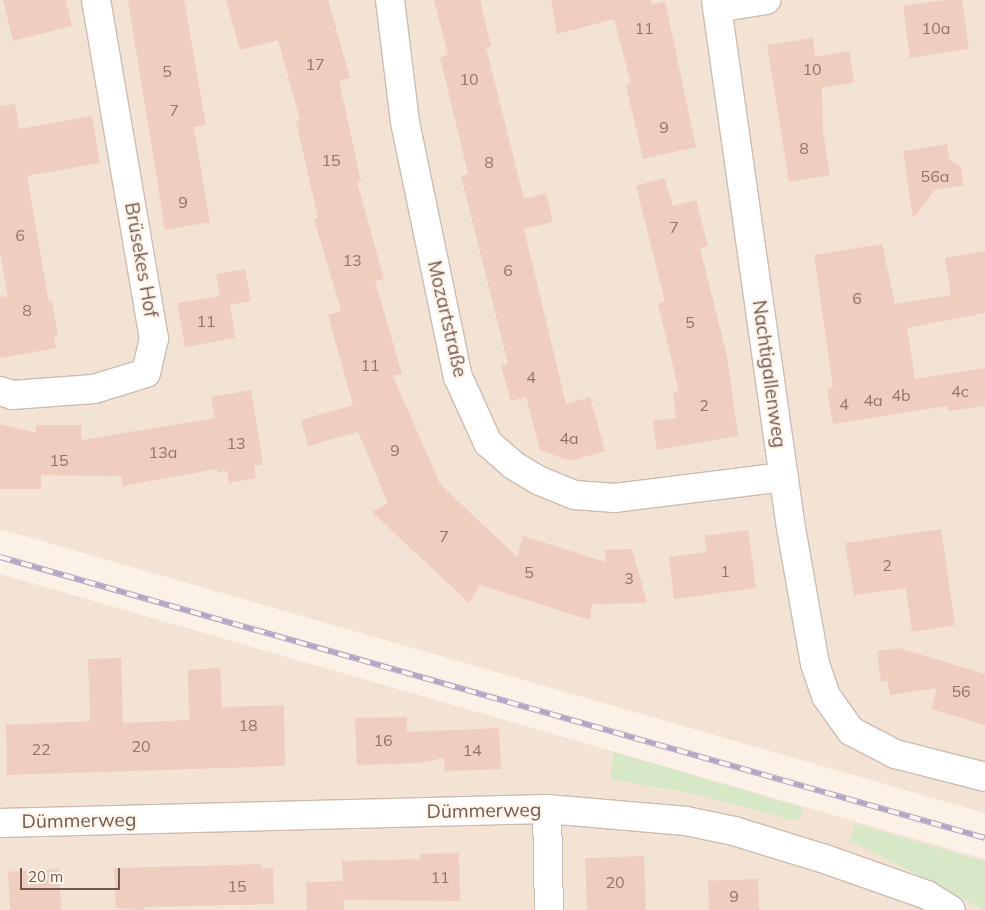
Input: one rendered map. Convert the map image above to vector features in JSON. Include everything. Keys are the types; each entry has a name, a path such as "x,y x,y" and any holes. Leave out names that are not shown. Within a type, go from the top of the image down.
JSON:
{"street":[{"name":"Brüsekes Hof","path":"0,391 12,395 94,389 146,373 154,339 96,0"},
{"name":"Mozartstraße","path":"390,0 406,122 458,377 488,443 513,465 540,481 575,495 615,498 784,477"},
{"name":"Nachtigallenweg","path":"766,0 716,4 784,477 815,664 826,696 851,731 895,754 985,777"},
{"name":"Dümmerweg","path":"0,823 547,809 686,821 734,831 926,895 951,910"},
{"path":"547,809 549,910"}],"shaded area":[{"path":"0,0 985,0 985,813 0,529"},
{"path":"0,574 985,859 985,910 0,910"}],"green space":[{"path":"614,752 800,807 802,812 797,821 691,793 610,779"},
{"path":"856,824 985,862 985,910 850,840"}],"building":[{"path":"3,0 66,0 72,26 13,41"},
{"path":"128,0 184,0 206,125 194,127 210,222 165,230"},
{"path":"226,0 328,0 350,78 339,81 361,181 357,182 384,279 375,281 402,374 393,376 440,484 517,557 523,536 605,562 605,550 632,549 647,603 592,604 590,620 480,585 469,603 372,512 388,503 358,432 308,446 301,420 353,405 328,315 341,311 314,219 318,218 296,121 300,120 278,40 240,50"},
{"path":"434,0 480,0 491,46 486,47 524,199 546,193 553,222 524,229 566,404 590,397 605,451 570,461 540,450 526,397 511,401 501,366 508,364 461,176 468,174 440,57 448,55"},
{"path":"551,0 651,0 652,5 665,1 696,147 643,159 626,85 631,84 614,19 557,34"},
{"path":"944,0 962,0 969,49 910,58 903,6"},
{"path":"813,38 815,57 849,51 854,82 822,88 823,131 830,175 789,182 767,45"},
{"path":"15,104 19,129 92,116 100,163 27,176 49,302 52,301 58,335 54,336 56,348 0,358 0,297 8,296 0,252 0,106"},
{"path":"947,144 949,159 961,168 964,185 935,190 913,218 903,151"},
{"path":"664,178 673,206 696,200 708,246 700,248 727,356 738,436 657,450 653,421 676,418 673,392 679,391 658,304 665,302 636,186"},
{"path":"882,244 895,304 951,295 945,258 985,251 985,313 907,328 915,379 985,368 985,406 948,411 947,406 833,424 827,388 833,387 814,255"},
{"path":"245,269 251,301 230,305 235,338 185,347 177,303 220,296 216,274"},
{"path":"251,390 263,464 254,466 256,478 229,483 227,471 218,472 217,469 123,486 121,476 41,475 41,489 0,489 0,424 36,433 36,425 81,425 81,440 215,418 211,397"},
{"path":"941,529 955,625 912,632 906,588 854,595 845,543"},
{"path":"748,530 756,588 674,599 669,557 707,552 704,536"},
{"path":"899,648 985,674 985,725 931,709 937,688 890,695 887,681 881,681 877,651"},
{"path":"121,658 123,723 189,720 188,670 220,668 222,707 284,705 285,766 7,775 6,725 90,721 88,659"},
{"path":"407,717 407,732 499,728 501,769 445,771 444,758 419,763 357,765 355,718"},
{"path":"459,853 460,901 344,900 342,861 420,859 420,854"},
{"path":"644,856 646,910 587,910 585,858"},
{"path":"261,864 262,869 273,868 274,904 144,907 144,910 116,908 114,868"},
{"path":"59,869 61,910 10,910 8,872"},
{"path":"758,879 759,910 709,910 708,881"},
{"path":"343,881 344,910 307,910 306,882"}],"railway":[{"path":"0,557 985,838"}]}
